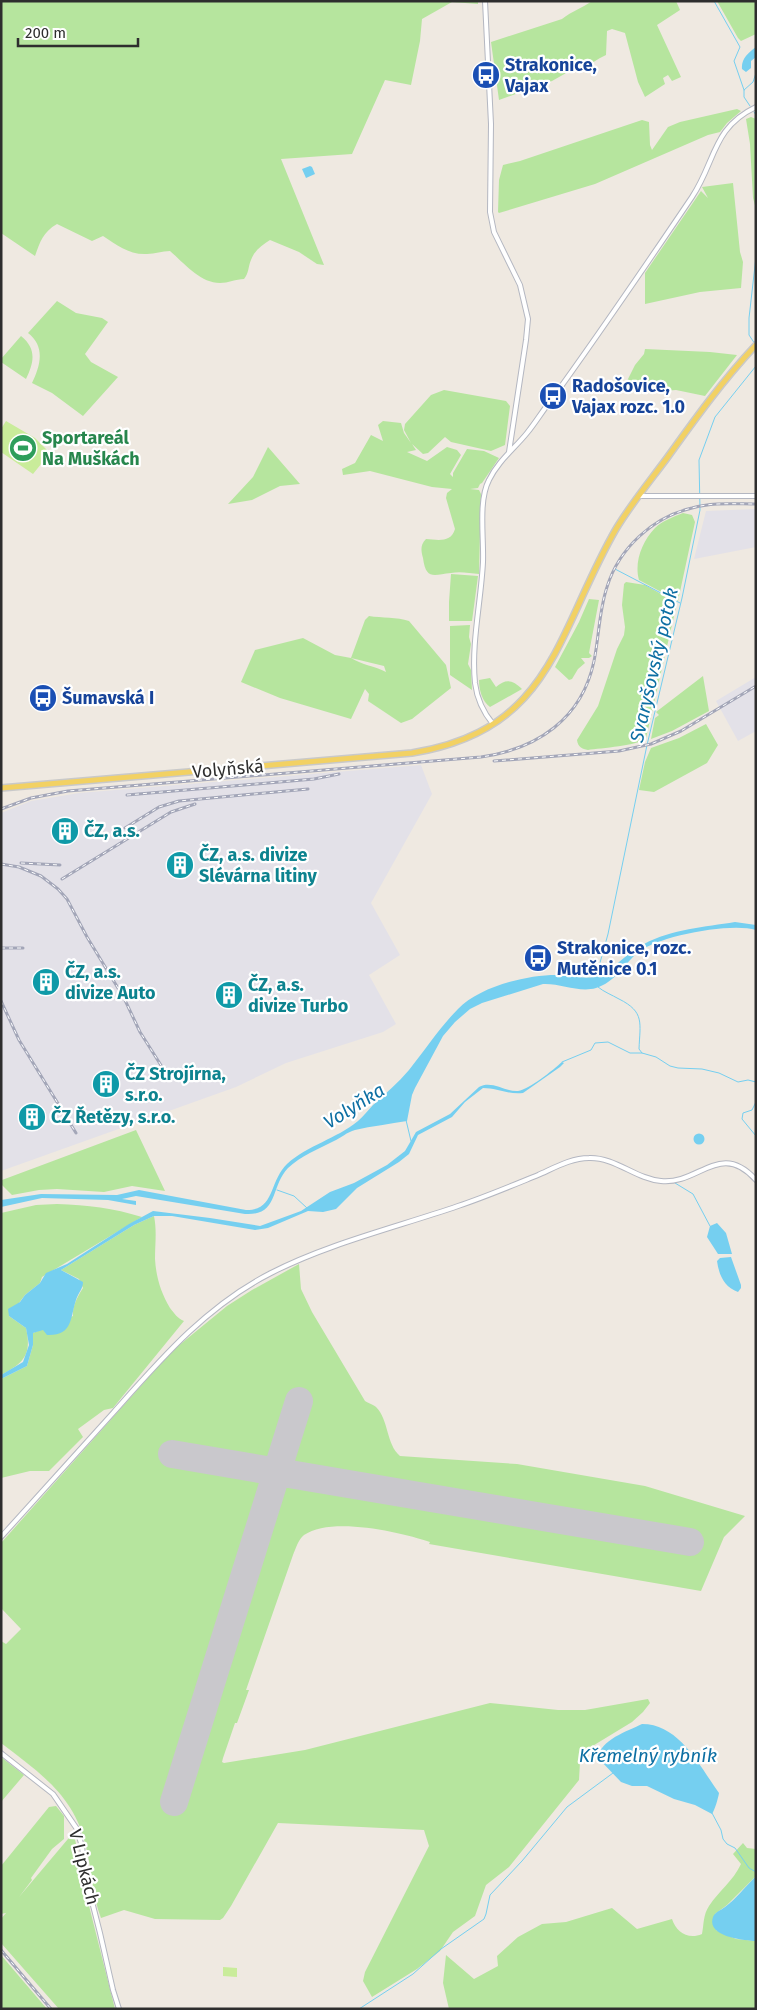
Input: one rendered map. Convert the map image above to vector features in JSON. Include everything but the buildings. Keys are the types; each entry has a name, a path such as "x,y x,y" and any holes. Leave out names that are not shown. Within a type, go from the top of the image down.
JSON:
{"main road":[{"name":"Volyňská","path":"1,788 422,751 454,744 493,724 530,693 549,666 614,533 727,377 754,347"}],"street":[{"path":"485,1 491,124 490,212 494,232 520,285 528,319 509,452"},
{"path":"493,724 482,708 477,694 475,674 483,562 484,496 489,480 509,452 526,434 600,333 700,185 721,137 730,124 741,114 756,107"},
{"path":"639,496 756,496"},
{"path":"1,1537 156,1365 201,1319 236,1293 272,1272 325,1251 491,1194 572,1161 589,1158 604,1160 647,1178 666,1182 682,1178 713,1164 727,1162 750,1173 756,1180"},
{"name":"V Lipkách","path":"1,1753 54,1794 77,1829 82,1847 86,1882 119,2009"}],"shaded area":[{"path":"756,509 756,547 694,559 706,511"},
{"path":"756,677 756,731 738,741 716,701"},
{"name":"ČZ, a.s.","path":"421,765 432,794 371,903 400,955 369,975 396,1024 383,1032 286,1063 236,1087 1,1171 1,813 31,801 79,793"}],"green space":[{"path":"1,1 478,1 478,4 452,2 422,19 420,41 411,85 385,80 352,154 281,159 324,265 317,264 299,252 270,240 254,254 244,279 220,283 206,280 199,276 170,251 150,254 134,253 103,236 92,241 57,224 45,234 35,256 1,233"},
{"path":"592,1 676,1 680,10 657,25 681,77 672,81 668,75 663,78 665,84 645,97 638,82 625,33 612,29 607,31 606,55 581,69 576,65 575,68 552,81 499,100 491,42 562,19"},
{"path":"717,1 756,1 756,34 741,41"},
{"path":"737,109 741,111 720,132 708,135 595,184 498,212 499,180 503,165 642,120 649,122 652,150 668,127 680,122"},
{"path":"751,117 756,119 756,209 753,198 750,144 746,119"},
{"path":"733,183 740,252 743,262 741,288 700,292 645,304 645,273 701,191 708,198 702,187"},
{"path":"57,301 76,313 102,318 108,322 85,354 91,362 118,377 83,416 52,393 32,383 40,357 34,338 28,333"},
{"path":"21,336 32,351 31,367 26,379 1,362 1,359"},
{"path":"645,349 737,355 705,396 676,390 640,393 634,391 627,381 635,365 644,354"},
{"path":"444,390 506,401 510,406 505,445 491,451 451,442 445,437 428,453 423,454 412,444 416,450 407,452 427,461 447,447 457,450 461,455 450,474 453,477 453,473 467,449 484,451 499,458 478,488 470,489 479,490 481,494 479,574 457,572 435,575 428,573 424,565 421,550 424,541 426,539 447,539 455,529 446,498 447,493 452,489 432,487 370,471 343,475 342,469 355,463 371,435 383,441 378,425 383,421 401,423 404,433 411,443 404,430 405,424 431,395"},
{"name":"Sportareál Na Muškách","path":"6,421 35,438 50,453 33,474 1,452 1,429"},
{"path":"268,447 300,484 280,486 252,500 228,504 253,477"},
{"path":"683,513 692,515 695,522 678,601 639,580 638,560 650,533 661,523"},
{"path":"451,574 478,576 472,621 449,621"},
{"path":"626,582 645,585 677,603 646,738 628,745 586,750 579,746 577,740 598,706 617,649 624,635 625,627 622,605 624,584"},
{"path":"589,599 599,600 589,653 592,656 581,658 585,663 569,680 555,667"},
{"path":"369,616 409,621 446,665 451,688 412,719 401,723 368,701 369,694 365,689 351,719 280,698 241,682 255,650 303,638 335,655 351,658 365,620","holes":["351,658 384,666 386,672"]},
{"path":"470,625 469,637 471,644 468,664 471,670 472,690 450,675 450,626"},
{"path":"703,676 709,711 672,731 651,739 655,718 659,715 656,712"},
{"path":"490,678 496,687 503,682 509,681 522,689 490,707 482,695 479,680"},
{"path":"706,724 718,745 707,763 654,792 639,790 645,762 651,748 679,738"},
{"path":"136,1130 165,1191 132,1186 104,1192 57,1189 12,1195 1,1184 2,1180"},
{"path":"57,1204 121,1211 142,1217 42,1277 40,1283 25,1295 9,1316 26,1328 28,1337 27,1352 21,1362 1,1375 1,1213 36,1205"},
{"path":"154,1216 156,1272 164,1297 170,1308 184,1321 113,1408 104,1410 78,1429 83,1437 49,1471 30,1471 1,1478 1,1379 27,1366 33,1345 33,1333 73,1316 74,1305 83,1288 79,1279 61,1270 134,1225"},
{"path":"299,1264 301,1289 312,1312 365,1401 375,1406 380,1412 392,1445 400,1456 517,1464 645,1486 745,1516 724,1537 701,1591 429,1544 430,1542 385,1530 348,1526 331,1527 316,1529 300,1539 246,1690 249,1690 223,1758 222,1762 224,1763 305,1750 490,1703 558,1710 585,1710 648,1699 650,1703 632,1722 586,1750 580,1762 579,1780 509,1867 486,1885 475,1916 453,1932 440,1951 417,1969 372,1997 363,1981 365,1972 429,1846 424,1830 278,1823 231,1906 220,1920 155,1919 124,1910 101,1918 86,1847 74,1813 54,1787 1,1743 1,1641 6,1644 21,1629 1,1608 1,1543 172,1351 227,1306"},
{"path":"1,1757 24,1775 1,1802"},
{"path":"56,1806 64,1816 64,1839 52,1849 19,1897 73,1833 83,1882 115,2009 59,2009 1,1943 1,1919 6,1913 1,1914 1,1866 49,1807"},
{"path":"743,1843 747,1848 756,1849 756,1876 727,1905 715,1914 716,1930 736,1939 756,1941 756,2009 449,2009 443,1983 446,1955 474,1979 498,1966 497,1956 518,1937 542,1924 566,1922 612,1908 637,1929 672,1919 676,1928 683,1934 697,1936 702,1934 707,1909 734,1876 741,1864 733,1854"},
{"path":"1,1955 47,2009 1,2009"},
{"path":"223,1967 237,1968 237,1977 223,1976"}],"water":[{"path":"756,47 756,57 751,61 751,68 746,72 742,69 744,59"},
{"path":"310,166 315,174 306,178 302,169"},
{"path":"735,922 756,925 756,930 745,928 713,929 677,936 661,941 637,953 614,978 596,988 576,989 543,984 482,1003 470,1009 443,1036 412,1095 407,1121 352,1131 304,1156 288,1168 282,1176 269,1205 264,1210 245,1214 136,1196 122,1199 136,1201 136,1205 108,1200 42,1198 1,1207 1,1200 41,1194 117,1195 139,1190 246,1210 255,1209 262,1206 267,1200 277,1178 287,1164 295,1157 341,1133 358,1121 405,1075 451,1016 467,1001 492,988 520,979 548,975 594,977 607,971 638,948 655,939 689,929"},
{"path":"562,1062 564,1063 560,1067 523,1093 483,1088 465,1102 452,1117 418,1135 409,1154 357,1188 336,1209 323,1212 308,1211 268,1228 255,1230 172,1216 154,1216 134,1225 61,1270 83,1282 69,1325 62,1332 55,1335 47,1335 43,1330 33,1333 33,1345 27,1366 1,1379 1,1375 23,1362 29,1345 26,1328 9,1316 8,1309 20,1302 25,1295 40,1283 46,1273 67,1264 129,1224 153,1211 260,1226 301,1211 330,1192 354,1183 387,1165 405,1151 416,1132 450,1114 479,1087 494,1085 513,1091 523,1090 541,1079"},
{"path":"697,1134 701,1134 704,1139 703,1143 697,1144 694,1141 694,1137"},
{"path":"717,1223 726,1233 732,1254 718,1254 707,1237 710,1226"},
{"path":"731,1257 741,1285 738,1292 726,1284 721,1276 717,1261 720,1258"},
{"name":"Křemelný rybník","path":"642,1724 655,1726 667,1731 688,1749 719,1793 712,1814 695,1805 674,1799 647,1786 632,1786 621,1782 599,1759 603,1747 614,1737"},
{"path":"756,1876 756,1941 735,1938 720,1933 712,1924 714,1915 733,1900"}],"waterway":[{"path":"714,1 740,47 734,61 744,90"},
{"name":"Svaryšovský potok","path":"750,106 744,97 744,90 753,82 756,73"},
{"name":"Svaryšovský potok","path":"755,344 749,335 749,318 756,257"},
{"name":"Svaryšovský potok","path":"596,977 608,934 647,745 682,598 700,510 699,460 715,417 756,366"},
{"path":"615,569 680,603"},
{"path":"598,987 627,1004 637,1014 640,1025 639,1049 642,1053"},
{"path":"562,1062 591,1050 595,1043 608,1042 630,1053 642,1053 656,1057 670,1066 702,1069 719,1073 738,1082 748,1080 756,1082"},
{"path":"756,1102 752,1110 743,1113 742,1119 756,1136"},
{"path":"406,1120 411,1141"},
{"path":"756,1153 756,1160"},
{"path":"675,1183 693,1194 710,1226"},
{"path":"277,1190 294,1196 307,1208"},
{"path":"359,2009 413,1974 441,1949 484,1919 490,1895 522,1861 567,1807 613,1773"},
{"path":"712,1813 721,1830 723,1839 727,1844 735,1848 749,1868 756,1872"}],"runway":[{"path":"174,1802 299,1401"},
{"path":"172,1454 690,1542"}],"railway":[{"path":"1,809 31,798 68,791 481,757 521,747 554,728 568,715 579,699 588,681 594,661 602,605 612,573 620,559 639,536 664,519 692,508 716,504 756,504"},
{"path":"494,761 619,751 651,744 681,731 756,686"},
{"path":"127,795 314,779 339,774"},
{"path":"125,828 159,807 179,801 308,789"},
{"path":"62,879 171,812 195,804"},
{"path":"21,863 60,865"},
{"path":"1,864 19,867 41,876 58,889 67,899 87,937 124,998 140,1032 169,1078"},
{"path":"1,948 23,948"},
{"path":"1,1001 19,1040 76,1133"},
{"path":"1,1950 51,2009"}],"place":[{"name":"Strakonice, Vajax","path":"486,75"},
{"name":"Radošovice, Vajax rozc. 1.0","path":"553,396"},
{"name":"Sportareál Na Muškách","path":"23,448"},
{"name":"Šumavská I","path":"43,698"},
{"name":"ČZ, a.s.","path":"65,831"},
{"name":"ČZ, a.s. divize Slévárna litiny","path":"180,865"},
{"name":"Strakonice, rozc. Mutěnice 0.1","path":"538,958"},
{"name":"ČZ, a.s. divize Auto","path":"46,982"},
{"name":"ČZ, a.s. divize Turbo","path":"229,995"},
{"name":"ČZ Strojírna, s.r.o.","path":"106,1084"},
{"name":"ČZ Řetězy, s.r.o.","path":"32,1117"}],"water label":[{"name":"Volyňka","path":"354,1106"}]}
